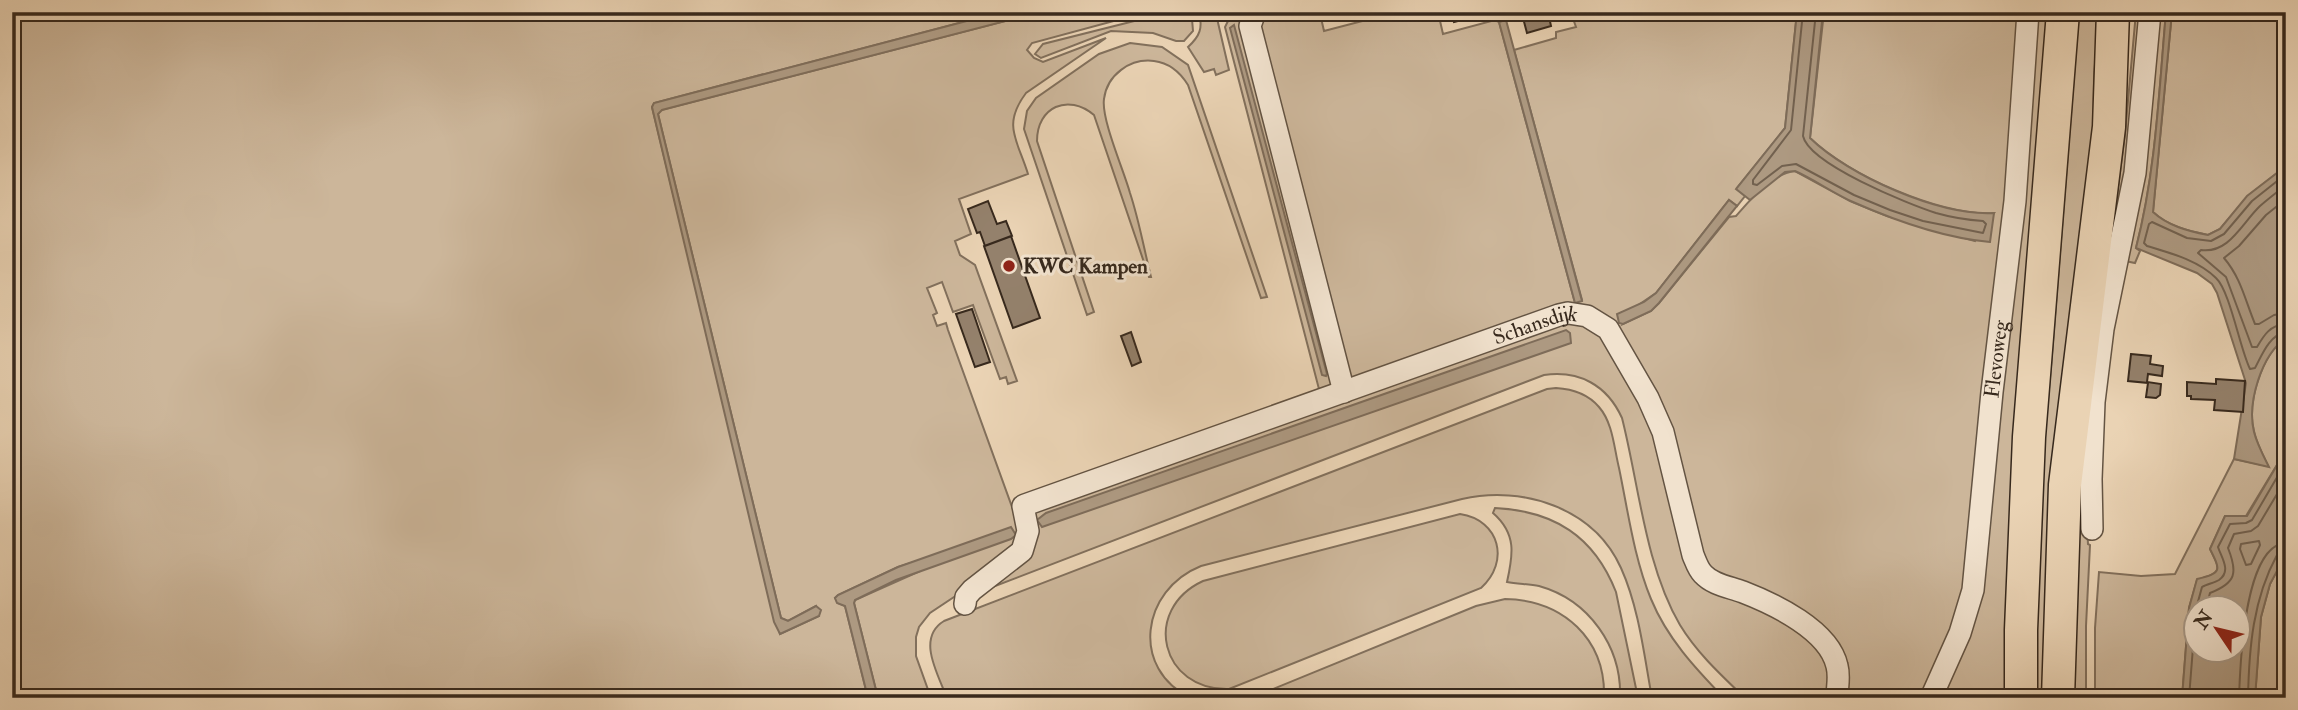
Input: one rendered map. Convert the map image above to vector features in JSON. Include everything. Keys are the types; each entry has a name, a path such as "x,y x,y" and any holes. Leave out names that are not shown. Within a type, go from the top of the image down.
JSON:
{"highway":[{"name":"Flevoweg","path":"2021,698 2029,437 2063,12"},
{"path":"2058,698 2065,485 2109,127 2113,12"}],"street":[{"path":"1255,12 1250,26 1344,392"},
{"name":"Flevoweg","path":"1931,698 1960,633 1973,590 1992,393 2015,201 2028,12"},
{"path":"2092,529 2094,402 2104,329 2135,173 2150,12"},
{"name":"Schansdijk","path":"965,604 966,597 972,590 1022,551 1028,531 1023,506 1559,315 1578,314 1595,319 1613,336 1658,419 1699,569 1715,582 1744,592 1786,613 1822,638 1837,664 1837,698"}],"shaded area":[{"path":"12,12 1001,12 654,103 652,107 780,634 819,616 816,606 788,621 781,618 658,114 661,110 1040,12 1147,12 1032,43 1027,50 1034,58 1043,62 1106,38 1026,93 1019,104 1013,123 1014,132 1028,174 959,199 971,234 955,241 960,255 975,265 1017,381 1008,384 1006,377 1000,379 973,305 953,312 942,282 927,288 937,313 933,315 937,326 946,323 1020,529 1020,541 969,587 930,613 919,627 916,656 931,698 878,698 854,603 855,600 920,571 920,560 898,567 835,598 845,606 868,698 12,698"},
{"path":"1170,12 1187,12 1192,19 1193,31 1184,41 1153,33 1111,31 1041,58 1035,54 1043,44"},
{"path":"1199,12 1218,12 1216,14 1229,70 1216,75 1214,69 1204,72 1188,47 1199,31"},
{"path":"1271,12 1343,12 1321,18 1324,31 1397,12 1438,12 1443,34 1495,20 1499,22 1575,303 1582,300 1514,50 1556,38 1556,32 1576,27 1571,13 1554,18 1553,12 1797,12 1785,128 1737,188 1745,196 1737,206 1729,200 1656,293 1634,308 1623,324 1651,311 1729,217 1736,216 1770,182 1786,173 1795,171 1850,201 1887,216 1975,241 1994,213 1948,208 1896,190 1847,166 1810,138 1824,12 2021,12 2018,73 1969,566 1960,610 1922,698 1845,698 1845,662 1706,564 1671,430 1598,312 1351,380 1257,16"},
{"path":"2035,12 2056,12 2015,698 1937,698 1964,640"},
{"path":"2079,12 2099,12 2094,77 2093,148 2052,698 2028,698 2030,594"},
{"path":"2136,12 2144,12 2087,526 2090,545 2086,698 2065,698 2067,581 2125,134"},
{"path":"2158,12 2166,12 2159,101 2148,190 2136,248 2140,251 2135,263 2125,261"},
{"path":"2172,12 2286,12 2286,166 2248,196 2220,229 2208,235 2186,230 2153,212"},
{"path":"1235,17 1242,27 1335,383 1320,393 1225,27 1228,21"},
{"path":"1130,43 1162,47 1188,65 1267,297 1261,298 1188,85 1170,66 1145,61 1128,65 1115,76 1106,90 1104,108 1109,132 1136,214 1151,277 1094,115 1074,105 1056,107 1048,112 1038,129 1037,141 1094,312 1087,315 1024,129 1027,111 1036,98 1099,54"},
{"path":"1569,321 1597,330 1651,422 1686,558 1816,644 1829,666 1829,698 1745,698 1694,645 1668,602 1659,577 1644,524 1622,418 1616,406 1600,389 1591,382 1569,375 1544,375 990,588 1035,512"},
{"path":"2286,338 2286,450 2246,516 2225,516 2210,549 2217,570 2197,580 2193,594 2182,594 2182,664 2185,664 2182,698 2095,698 2095,628 2099,572 2141,576 2175,574 2234,459 2268,466 2254,431 2252,408 2260,374 2278,344"},
{"path":"1556,388 1585,396 1595,402 1604,413 1612,436 1636,551 1651,599 1673,640 1724,698 1652,698 1632,599 1621,568 1609,547 1575,516 1554,506 1509,495 1485,495 1201,566 1181,577 1166,593 1155,611 1151,630 1152,650 1158,669 1171,685 1191,698 947,698 930,647 931,637 944,621 1547,389"},
{"path":"1495,508 1516,510 1553,521 1584,542 1596,556 1616,592 1638,698 1620,698 1615,661 1599,628 1587,614 1557,593 1539,586 1507,582 1512,554 1510,537 1493,513"},
{"path":"1460,514 1484,524 1492,533 1496,544 1496,566 1481,588 1229,689 1206,686 1188,677 1175,663 1167,647 1166,628 1171,610 1184,594 1203,581"},
{"path":"2286,554 2286,698 2255,698 2261,617 2270,584"},
{"path":"1505,599 1526,601 1545,607 1562,615 1577,627 1598,658 1603,677 1604,698 1251,698 1476,606"}],"water":[{"path":"1001,12 1040,12 662,110 658,114 781,618 788,621 816,606 821,610 819,616 780,634 774,622 652,107 654,103"},
{"path":"1797,12 1823,12 1810,138 1847,166 1896,191 1948,208 1994,213 1990,242 1937,233 1903,222 1853,202 1795,171 1785,172 1750,200 1736,189 1785,128"},
{"path":"2166,12 2172,12 2153,212 2186,230 2208,235 2220,229 2247,196 2286,166 2286,338 2269,356 2258,380 2252,420 2258,445 2269,467 2234,459 2246,383 2212,284 2197,273 2136,248 2152,160"},
{"path":"1506,20 1582,301 1575,303 1499,22"},
{"path":"1234,25 1326,376 1322,375 1230,28"},
{"path":"1729,200 1737,206 1659,303 1651,311 1623,324 1619,323 1617,314 1644,302 1656,293"},
{"path":"1566,330 1570,333 1571,343 1042,527 1037,520 1046,513"},
{"path":"2286,450 2286,554 2270,584 2261,617 2255,698 2182,698 2185,664 2252,664 2252,594 2193,594 2197,579 2217,570 2210,549 2225,516 2247,516"},
{"path":"1011,527 1016,535 1011,539 896,580 855,600 878,698 868,698 845,606 837,603 835,598 898,567"}],"building":[{"path":"1451,12 1476,12 1477,16 1454,22"},
{"path":"1548,12 1551,26 1527,33 1522,14"},
{"path":"988,201 997,224 1006,221 1012,236 985,246 968,209"},
{"path":"1011,236 1040,318 1013,328 984,246"},
{"path":"972,309 990,362 975,367 956,314"},
{"path":"1131,332 1141,362 1132,366 1121,336"},
{"path":"2131,354 2151,356 2150,364 2163,366 2162,376 2148,374 2147,382 2161,384 2160,395 2156,398 2146,397 2148,383 2128,381"},
{"path":"2216,379 2245,381 2243,412 2214,410 2215,400 2191,399 2191,396 2187,396 2187,382 2216,384"}],"place":[{"name":"KWC Kampen","path":"1009,266"}]}
